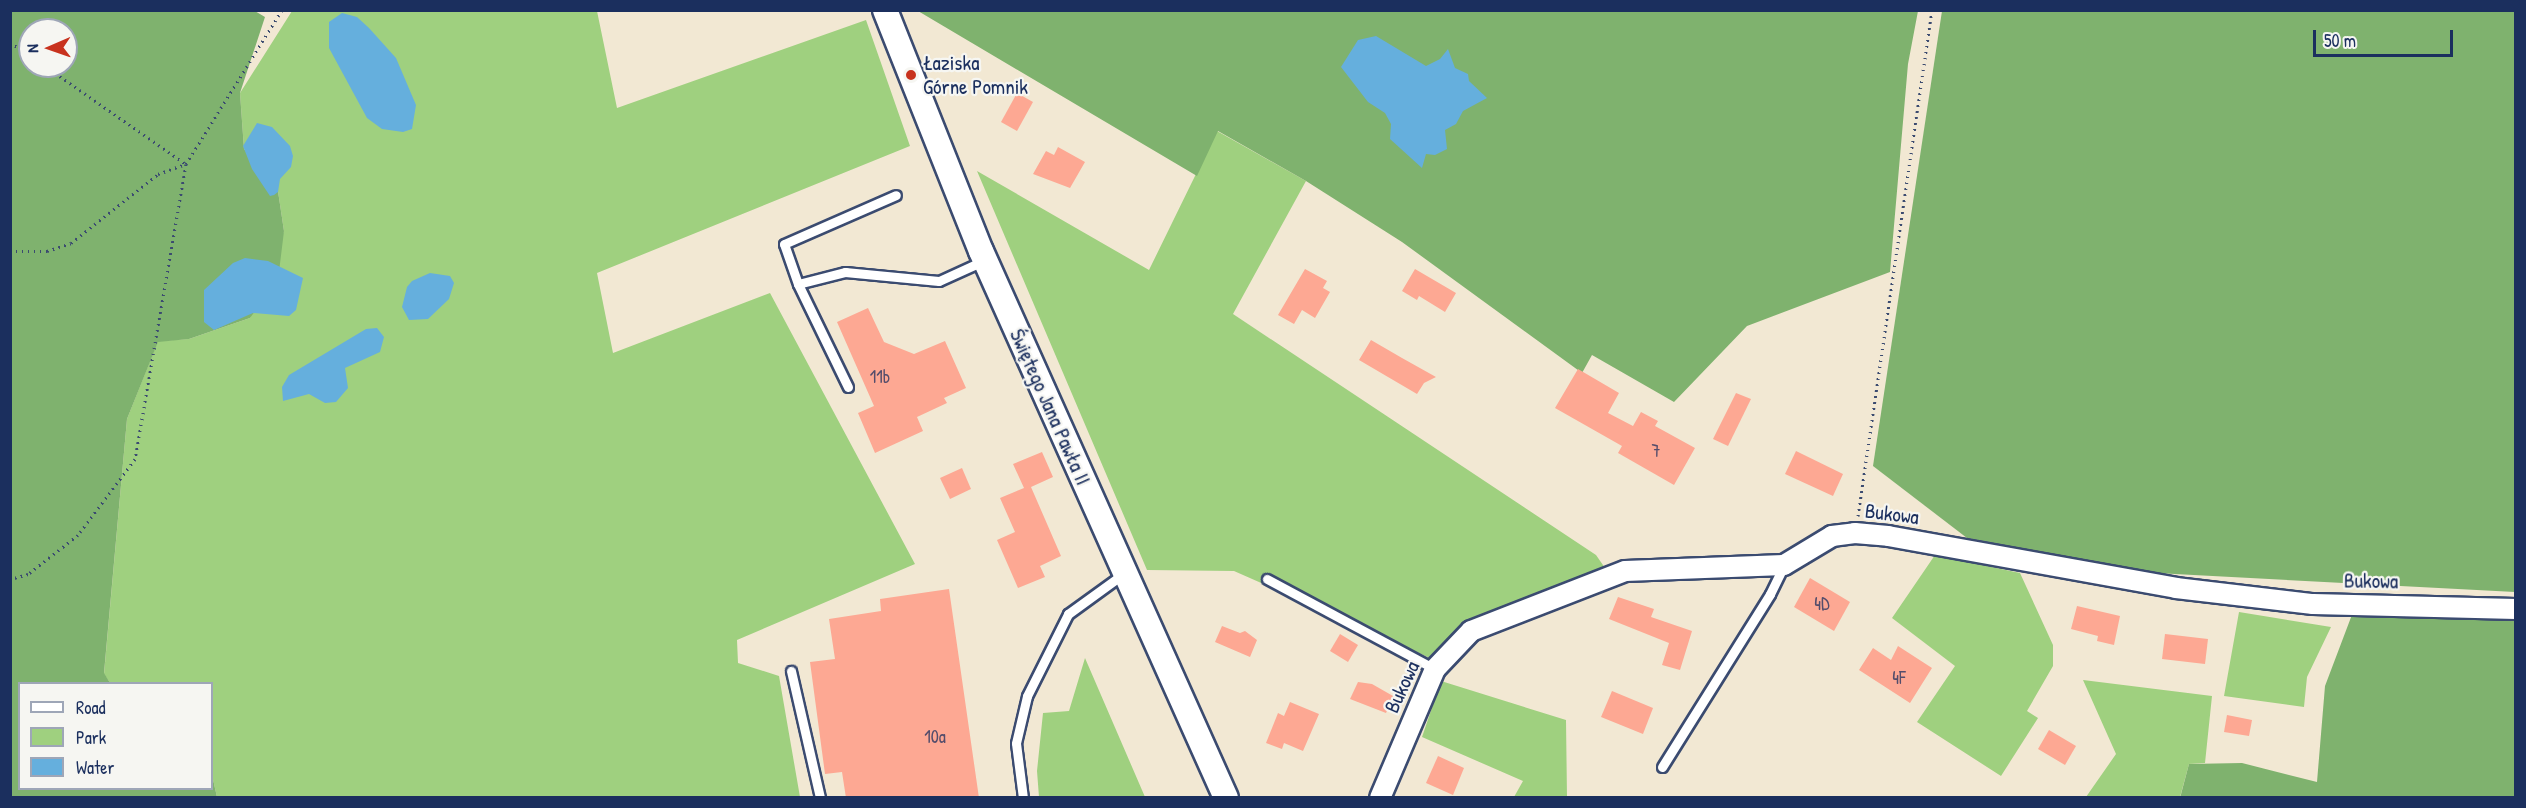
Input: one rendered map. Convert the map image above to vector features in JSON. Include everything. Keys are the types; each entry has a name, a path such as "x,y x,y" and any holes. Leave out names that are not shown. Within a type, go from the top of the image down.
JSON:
{"street":[{"name":"Świętego Jana Pawła II","path":"885,10 985,259 1123,574 1226,798"},
{"name":"Bukowa","path":"1380,798 1435,669 1471,631 1625,571 1784,565 1832,536 1855,533 1955,546 2176,588 2313,604 2516,609"}],"lane":[{"path":"848,387 798,284 784,244 896,195"},
{"path":"798,284 846,272 939,281 985,259"},
{"path":"1662,767 1770,594 1784,565"},
{"path":"1023,798 1016,743 1027,696 1068,614 1123,574"},
{"path":"1267,579 1435,669"},
{"path":"791,671 820,798"}],"path":[{"path":"10,579 28,574 78,535 135,459 186,164 282,10"},
{"path":"1855,533 1932,10"},
{"path":"62,78 186,164"},
{"path":"10,151 10,162"},
{"path":"10,251 47,251 71,243 158,174 186,164"}],"green space":[{"path":"253,10 265,17 240,93 244,149 276,178 284,231 278,280 250,318 189,339 158,342 127,419 104,673 109,682 18,682 18,790 213,790 213,779 217,797 11,797 10,11"},
{"path":"292,11 597,11 617,108 866,20 910,146 597,273 613,353 770,293 915,564 737,640 738,663 779,676 800,797 217,797 213,779 213,682 109,682 104,674 127,419 158,341 189,339 250,318 284,231 276,178 244,149 240,93"},
{"path":"918,11 1918,11 1908,64 1890,272 1747,326 1674,402 1592,355 1582,373 1402,242 1306,181 1218,131 1197,176"},
{"path":"1942,11 2515,11 2515,592 2156,573 1967,538 1873,466"},
{"path":"1217,131 1306,181 1233,314 1596,555 1605,568 1474,617 1430,658 1234,571 1147,570 977,171 1149,270"},
{"path":"1935,555 2020,573 2053,645 2053,666 2027,711 2038,718 2001,776 1917,722 1955,666 1892,618"},
{"path":"2239,612 2331,627 2307,677 2304,707 2224,696"},
{"path":"2353,612 2515,620 2515,797 2180,798 2189,764 2242,763 2317,782 2325,686"},
{"path":"1085,658 1145,797 1039,797 1037,771 1043,713 1069,711"},
{"path":"2083,680 2212,696 2205,763 2189,764 2180,797 2086,797 2116,754"},
{"path":"1441,681 1566,720 1567,797 1514,797 1523,781 1422,737"}],"water":[{"path":"342,13 357,17 396,58 416,105 412,129 403,132 382,129 367,118 329,48 329,22"},
{"path":"1376,36 1426,66 1440,59 1448,49 1455,68 1468,74 1469,81 1487,98 1463,111 1456,124 1445,130 1447,149 1435,155 1426,154 1422,168 1390,139 1391,124 1385,113 1368,102 1341,67 1358,40"},
{"path":"257,123 272,127 290,146 293,156 291,167 280,179 278,192 270,196 252,169 243,146"},
{"path":"245,258 268,261 303,278 296,310 289,316 253,313 214,330 204,322 204,290 233,263"},
{"path":"430,273 450,276 454,283 449,299 428,319 409,320 402,307 407,287 412,281"},
{"path":"377,328 384,337 380,352 345,368 348,388 336,402 325,403 309,394 283,401 282,387 289,375 366,329"}],"building":[{"path":"1017,93 1033,102 1017,131 1001,122"},
{"path":"1058,147 1085,162 1070,188 1033,174 1046,151 1054,155"},
{"path":"1305,269 1327,281 1323,288 1330,292 1315,318 1302,310 1294,324 1278,315"},
{"path":"1415,269 1456,293 1445,312 1419,296 1417,300 1402,291"},
{"path":"868,308 884,342 914,354 945,341 966,388 944,398 947,403 917,417 923,431 875,453 858,413 874,406 837,322"},
{"path":"1371,340 1436,377 1424,383 1417,394 1359,360"},
{"path":"1578,369 1619,393 1608,413 1633,426 1641,412 1658,421 1655,426 1695,448 1674,485 1618,453 1622,446 1555,408"},
{"path":"1736,393 1751,399 1728,446 1713,439"},
{"path":"1796,451 1843,474 1833,496 1785,474"},
{"path":"1042,452 1053,477 1031,487 1061,556 1040,566 1045,577 1018,588 997,540 1015,532 1000,498 1024,488 1013,464"},
{"path":"962,468 971,489 950,499 940,478"},
{"path":"1810,578 1850,602 1834,631 1794,607"},
{"path":"949,589 979,798 846,798 842,772 825,774 810,662 835,659 829,619 881,611 880,599"},
{"path":"1618,597 1654,609 1651,617 1692,631 1680,670 1662,665 1669,643 1609,619"},
{"path":"2077,606 2120,616 2114,645 2097,641 2098,636 2071,629"},
{"path":"1222,626 1240,633 1245,631 1257,640 1250,657 1215,642"},
{"path":"1340,634 1358,645 1348,662 1330,651"},
{"path":"2165,634 2208,639 2205,664 2162,659"},
{"path":"1898,646 1932,668 1910,703 1859,670 1873,648 1891,660"},
{"path":"1358,682 1372,684 1393,696 1386,713 1350,699"},
{"path":"1612,691 1653,708 1643,734 1601,717"},
{"path":"1290,702 1319,714 1303,751 1284,743 1282,749 1266,743 1278,713 1284,716"},
{"path":"2227,715 2252,720 2249,736 2224,732"},
{"path":"2049,730 2076,746 2065,765 2038,749"},
{"path":"1438,756 1464,768 1453,795 1426,783"}],"place":[{"name":"Łaziska Górne Pomnik","path":"911,75"}]}
